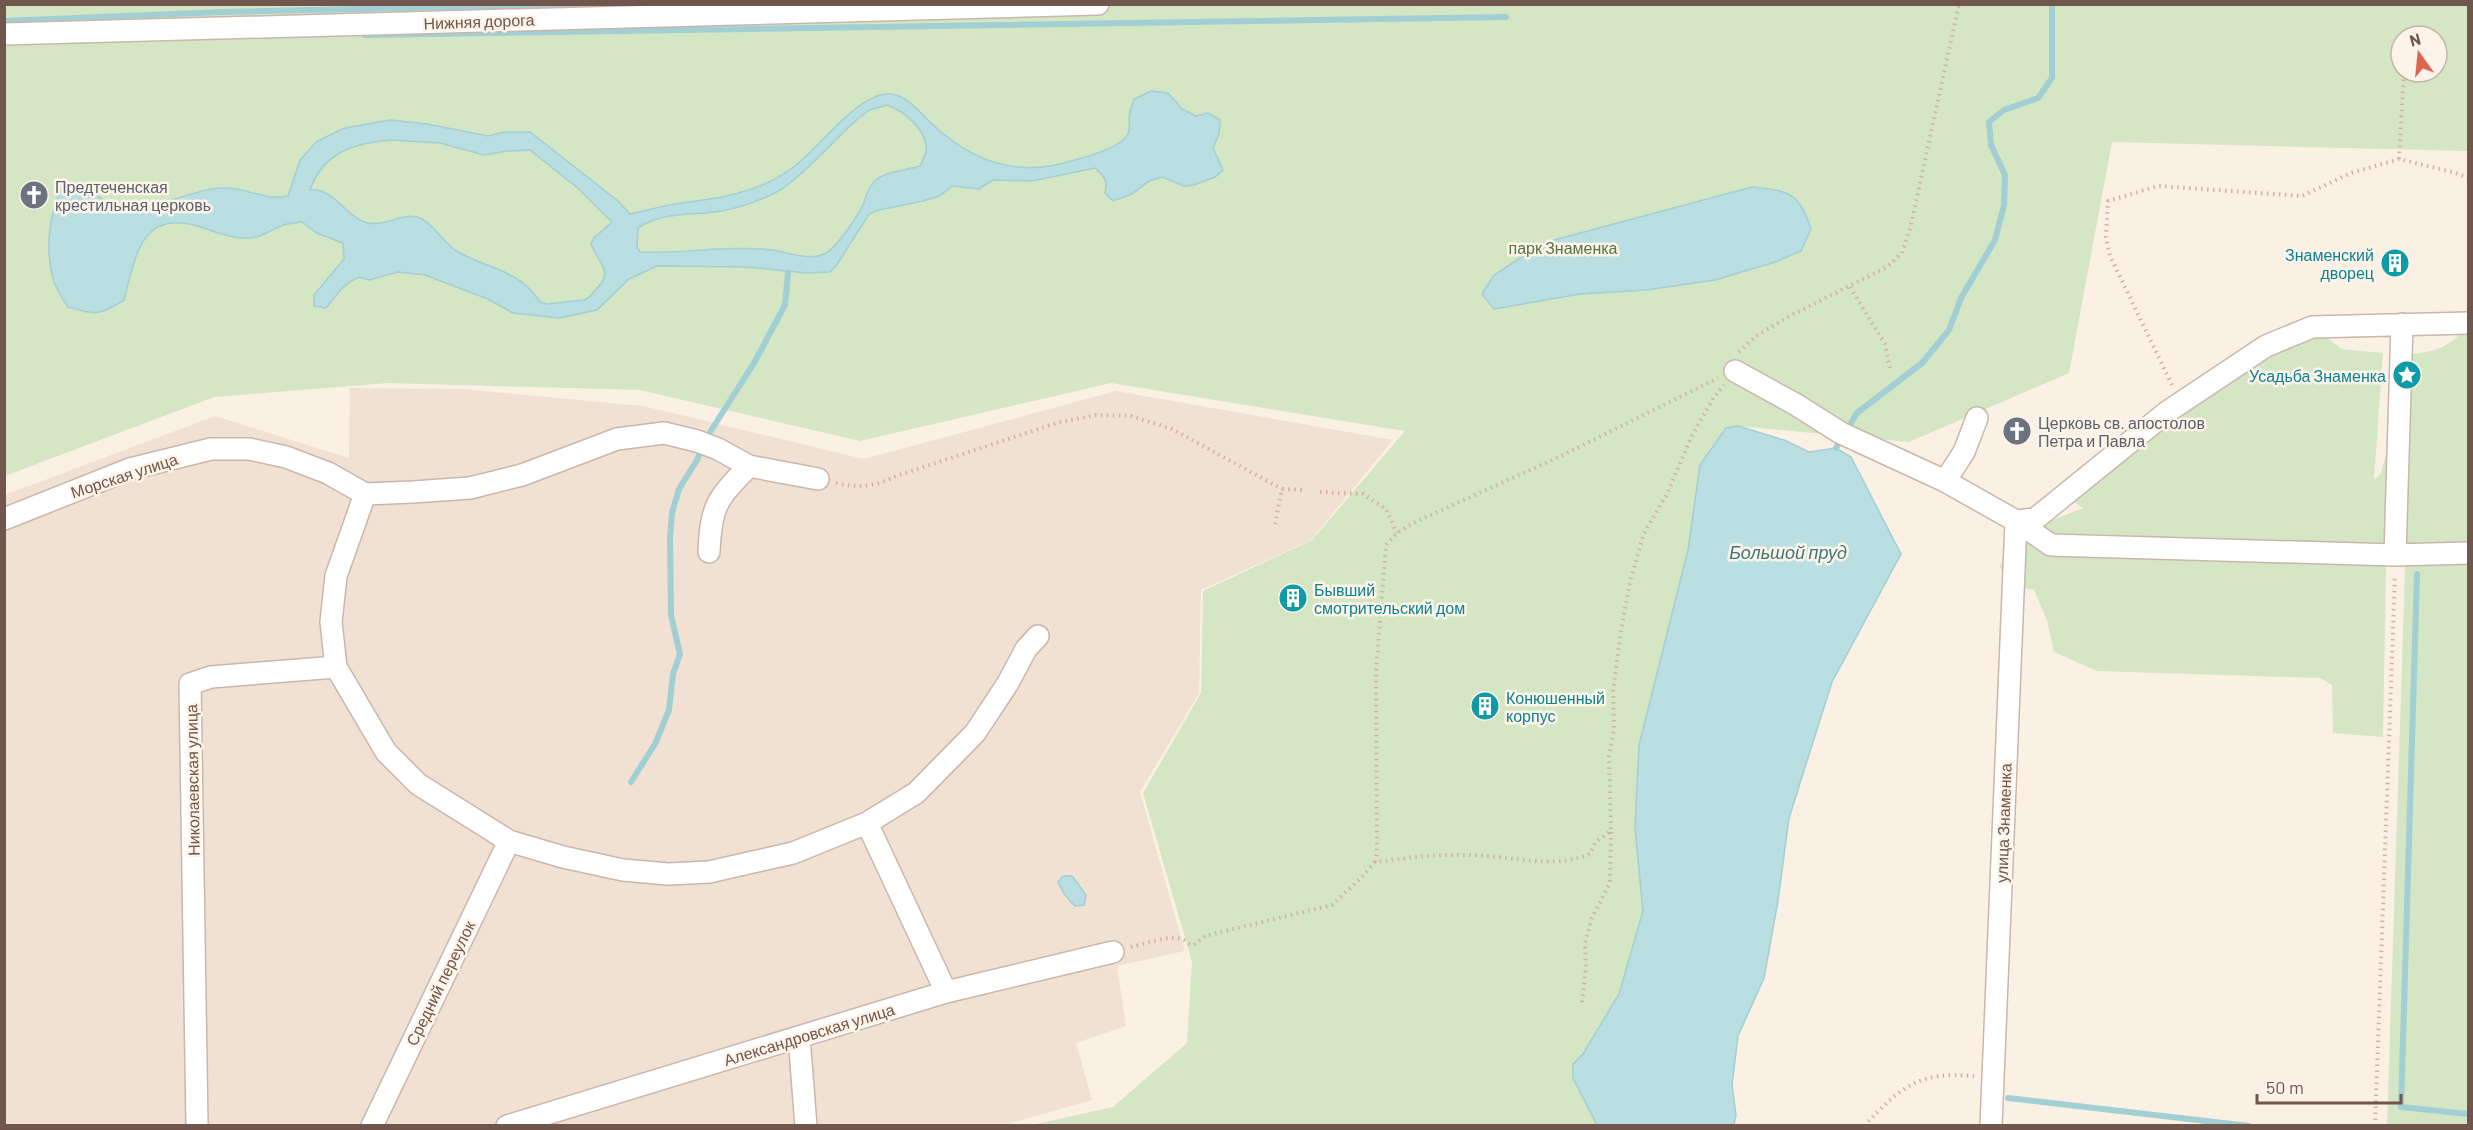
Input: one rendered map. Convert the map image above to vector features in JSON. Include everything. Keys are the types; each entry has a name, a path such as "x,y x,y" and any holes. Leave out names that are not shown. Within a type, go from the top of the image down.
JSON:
{"street":[{"name":"Нижняя дорога","path":"4,34 1098,4"},
{"path":"2395,555 2402,324"},
{"path":"2016,520 2035,519 2180,402 2266,346 2312,327 2469,324"},
{"path":"1736,371 1843,434 1945,481 2016,520 2051,546 2395,555 2469,553"},
{"path":"1945,481 1964,452 1977,418"},
{"path":"818,479 749,466 718,449 664,433 617,439 522,475 470,488 364,494 336,576 331,622 336,667 386,752 418,784 509,841 563,857 624,870 668,874 710,872 793,853 867,823 916,793 975,733 1008,683 1026,648 1038,636"},
{"name":"Морская улица","path":"4,519 130,469 211,449 249,449 286,457 328,473 364,494"},
{"path":"709,552 712,513 729,486 749,466"},
{"name":"улица Знаменка","path":"1991,1125 2016,520"},
{"name":"Николаевская улица","path":"197,1125 190,684 211,677 336,667"},
{"path":"867,823 946,992"},
{"name":"Средний переулок","path":"372,1125 509,841"},
{"name":"Александровская улица","path":"507,1125 946,992 1113,951"},
{"path":"799,1037 806,1125"}],"path":[{"path":"1582,1002 1585,943 1592,918 1610,883 1609,757 1614,728 1613,691 1630,581 1644,533 1666,496 1692,436 1714,397 1736,371 1739,353 1756,336 1788,317 1878,273 1902,253 1910,229 1959,4"},
{"path":"2399,159 2403,84"},
{"path":"2180,402 2110,256 2106,237 2108,201 2158,186 2302,196 2351,173 2399,159 2456,172 2469,178"},
{"path":"1850,287 1885,344 1890,368"},
{"path":"1113,951 1173,938 1183,939 1188,944 1194,945 1205,936 1332,905 1375,862 1377,853 1376,671 1386,545 1397,532 1469,496 1616,429 1704,383 1736,371"},
{"path":"818,479 853,487 878,485 896,476 1057,423 1095,415 1131,416 1172,429 1282,489 1303,490"},
{"path":"1275,524 1282,489"},
{"path":"1320,492 1364,494 1386,509 1397,532"},
{"path":"2375,1125 2395,555"},
{"path":"1375,862 1423,855 1575,860 1590,854 1595,843 1611,831"},
{"path":"1864,1125 1893,1095 1925,1077 1956,1074 1993,1077"}],"shaded area":[{"path":"350,388 463,389 643,406 864,459 1116,391 1393,440 1311,540 1201,590 1199,693 1140,792 1185,951 1117,966 1126,1026 1076,1043 1092,1100 1000,1126 5,1126 5,495 215,416 349,458"}],"green space":[{"name":"парк Знаменка","path":"5,5 2468,5 2468,151 2112,142 2069,373 1909,442 1738,426 1726,428 1700,465 1688,550 1639,745 1635,828 1643,911 1619,994 1583,1054 1573,1064 1597,1125 1032,1125 1113,1107 1187,1043 1192,962 1143,793 1201,693 1203,591 1312,540 1405,431 1111,383 860,441 640,390 388,383 214,397 5,476"},
{"path":"2462,332 2468,333 2468,1125 2387,1126 2412,354 2439,348 2451,342"},
{"path":"2321,333 2341,349 2383,353 2374,480 2381,473 2388,446 2383,737 2333,733 2332,685 2320,678 2097,671 2054,652 2047,620 2034,590 2008,584 2000,567 2008,542 2042,524 2083,508 2070,499 2199,393 2275,346"}],"water":[{"path":"1151,91 1168,93 1182,109 1196,116 1208,113 1220,120 1219,134 1213,148 1223,170 1215,177 1194,185 1184,186 1162,177 1149,181 1132,194 1113,201 1105,193 1104,179 1095,168 1032,181 993,180 979,189 953,186 939,196 869,214 830,272 807,273 746,267 657,266 629,279 597,310 559,318 513,313 488,299 425,275 398,272 369,280 360,277 354,279 326,308 314,306 314,295 344,259 343,243 317,233 302,222 284,225 260,236 249,238 230,236 178,223 163,225 152,231 143,241 132,269 124,300 109,309 91,313 68,307 55,285 49,259 51,222 62,188 69,186 77,192 85,189 92,190 106,202 121,207 138,208 207,190 224,188 270,197 288,196 300,160 317,141 345,128 390,120 427,124 488,136 504,132 530,132 618,201 630,214 735,194 764,184 791,169 852,112 878,96 890,94 902,97 945,136 978,156 1013,166 1032,168 1077,159 1118,144 1129,132 1129,115 1134,99","holes":["887,105 908,117 919,129 926,144 924,157 920,166 885,175 874,182 860,211 840,240 826,253 807,257 772,250 739,248 640,252 637,247 638,228 646,223 674,216 728,210 757,201 782,189 860,117 870,110","391,140 440,143 484,155 530,150 579,189 612,222 594,238 591,244 603,266 603,282 584,300 547,304 540,302 522,282 511,275 455,250 422,219 409,216 382,223 368,223 360,220 326,193 310,190 323,167 341,152 364,144"]},
{"path":"1752,187 1783,192 1797,200 1811,229 1801,251 1775,262 1715,280 1646,290 1580,294 1494,309 1482,294 1494,275 1543,243"},
{"name":"Большой пруд","path":"1738,426 1784,440 1809,452 1836,448 1851,457 1901,554 1832,682 1789,818 1778,901 1764,978 1738,1036 1732,1085 1736,1115 1734,1125 1597,1125 1573,1078 1573,1064 1583,1054 1619,994 1643,911 1635,828 1639,745 1688,550 1700,465 1726,428"},
{"path":"1063,876 1072,876 1086,895 1084,905 1075,906 1065,895 1058,882"}],"waterway":[{"path":"4,21 222,12 595,4"},
{"path":"1836,448 1857,413 1922,363 1949,330 1961,298 1995,240 2004,205 2005,175 1991,145 1989,122 2004,110 2038,98 2052,78 2052,4"},
{"path":"365,35 1506,17"},
{"path":"631,782 655,744 669,710 673,674 680,654 671,615 670,538 672,513 679,489 697,460 707,437 754,363 785,305 788,273"},
{"path":"2417,574 2401,1107 2468,1114"},
{"path":"2008,1098 2249,1126"}],"place":[{"name":"Предтеченская крестильная церковь","path":"34,195"},
{"name":"Знаменский дворец","path":"2395,263"},
{"name":"Усадьба Знаменка","path":"2407,375"},
{"name":"Церковь св. апостолов Петра и Павла","path":"2017,431"},
{"name":"Бывший смотрительский дом","path":"1293,598"},
{"name":"Конюшенный корпус","path":"1485,706"}]}
